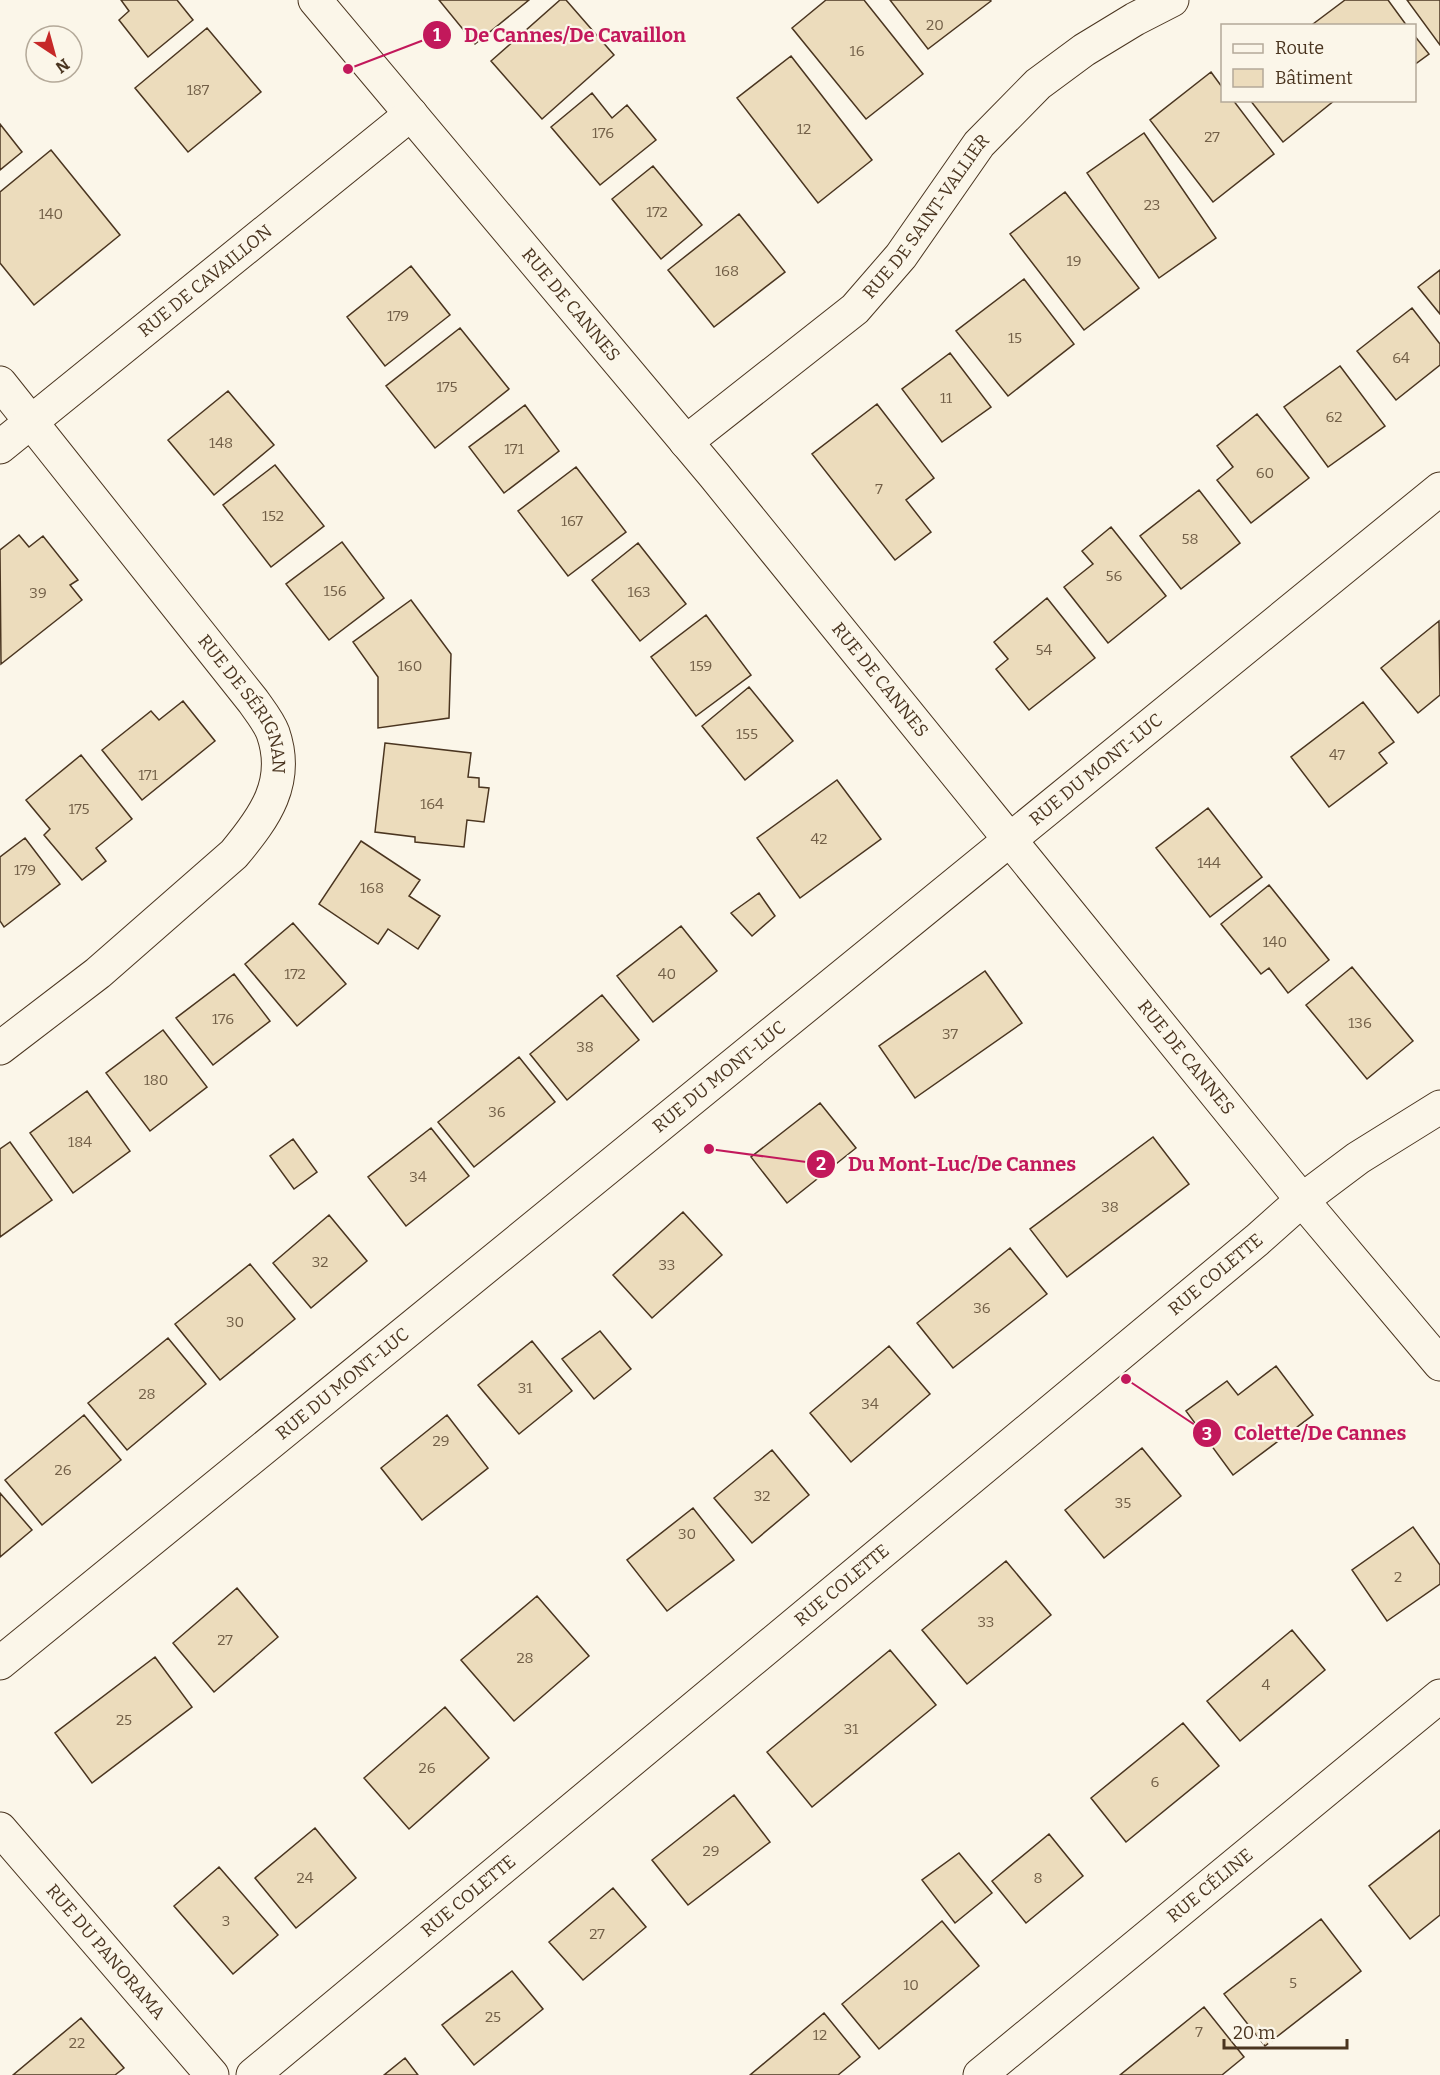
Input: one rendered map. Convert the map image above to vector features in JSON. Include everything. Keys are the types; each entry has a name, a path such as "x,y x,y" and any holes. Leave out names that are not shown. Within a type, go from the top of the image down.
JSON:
{"street":[{"name":"RUE DE CANNES","path":"315,0 686,442 1302,1200 1440,1364"},
{"name":"RUE DE SAINT-VALLIER","path":"686,442 855,309 901,256 979,144 1038,84 1084,50 1172,0"},
{"name":"RUE DE CAVAILLON","path":"0,447 411,114"},
{"name":"RUE DE SÉRIGNAN","path":"0,383 253,701 272,731 279,757 278,782 268,809 234,854 98,974 0,1048"},
{"name":"RUE DU MONT-LUC","path":"0,1663 1440,489"},
{"name":"RUE COLETTE","path":"253,2075 1202,1286 1302,1200 1358,1158 1440,1107"},
{"name":"RUE CÉLINE","path":"980,2075 1440,1696"},
{"name":"RUE DU PANORAMA","path":"0,1829 212,2075"}],"building":[{"path":"121,0 177,0 193,20 148,57 119,20 129,11"},
{"path":"439,0 529,0 475,44"},
{"path":"560,0 566,0 614,55 542,119 491,61"},
{"path":"826,0 864,0 923,74 866,119 792,28"},
{"path":"890,0 990,0 991,1 928,49"},
{"path":"1345,0 1388,0 1406,24 1313,24"},
{"path":"1407,0 1440,0 1440,45"},
{"path":"207,28 261,92 188,152 135,88"},
{"path":"1416,38 1429,54 1416,64"},
{"path":"791,56 872,160 818,203 737,98"},
{"path":"1211,72 1221,86 1221,102 1235,102 1274,154 1213,202 1150,120"},
{"path":"592,93 612,118 627,105 656,140 600,185 551,127"},
{"path":"1252,102 1333,102 1283,142"},
{"path":"0,124 22,152 0,170"},
{"path":"1144,133 1216,238 1159,278 1087,173"},
{"path":"51,150 120,235 34,305 0,263 0,192"},
{"path":"653,166 702,225 661,259 612,199"},
{"path":"1065,192 1139,288 1084,330 1010,234"},
{"path":"739,214 785,272 714,327 668,270"},
{"path":"411,266 450,315 385,366 347,317"},
{"path":"1440,270 1440,314 1418,287"},
{"path":"1024,279 1074,344 1008,396 956,331"},
{"path":"1412,308 1440,344 1440,365 1396,400 1357,351"},
{"path":"460,328 509,389 435,448 386,386"},
{"path":"950,353 991,407 942,442 902,389"},
{"path":"1340,366 1385,426 1328,467 1284,407"},
{"path":"228,391 274,445 214,495 168,440"},
{"path":"877,404 934,478 906,500 931,532 895,560 812,454"},
{"path":"525,405 559,451 504,493 469,447"},
{"path":"1257,414 1309,478 1251,523 1217,480 1233,467 1217,446"},
{"path":"275,465 324,526 271,567 223,505"},
{"path":"576,467 626,532 568,576 518,511"},
{"path":"1199,490 1240,543 1181,589 1140,536"},
{"path":"1111,527 1166,596 1108,643 1064,587 1093,564 1082,551"},
{"path":"19,535 29,547 43,536 78,580 70,585 82,600 1,664 0,550"},
{"path":"342,542 384,598 329,640 286,584"},
{"path":"638,543 686,604 640,641 592,580"},
{"path":"1047,598 1095,658 1029,710 996,669 1008,659 994,642"},
{"path":"411,600 451,654 449,718 378,728 378,677 353,642"},
{"path":"706,615 751,675 696,716 651,657"},
{"path":"1439,621 1440,695 1418,713 1381,668"},
{"path":"749,687 793,741 745,780 702,726"},
{"path":"183,701 215,741 142,800 102,750 151,711 159,720"},
{"path":"1363,702 1394,742 1379,753 1387,763 1329,807 1291,757"},
{"path":"385,743 471,753 468,777 479,778 479,787 489,788 484,822 467,820 464,847 415,842 415,837 375,832"},
{"path":"81,755 132,819 96,848 106,861 82,880 44,835 50,829 26,800"},
{"path":"837,780 881,839 800,898 757,838"},
{"path":"1208,808 1262,877 1210,917 1156,848"},
{"path":"25,838 60,884 4,927 0,921 0,857"},
{"path":"361,841 420,880 409,896 440,916 418,949 388,929 378,944 319,904"},
{"path":"1269,885 1329,960 1288,993 1269,968 1261,974 1221,924"},
{"path":"759,893 775,916 752,936 731,913"},
{"path":"293,923 346,984 297,1026 245,964"},
{"path":"681,926 717,971 653,1022 617,976"},
{"path":"1352,967 1413,1041 1367,1079 1306,1005"},
{"path":"985,971 1022,1023 915,1098 879,1046"},
{"path":"234,974 270,1021 213,1065 176,1018"},
{"path":"602,995 639,1040 567,1100 530,1054"},
{"path":"163,1030 207,1087 150,1131 106,1073"},
{"path":"519,1057 555,1102 474,1167 438,1122"},
{"path":"87,1091 130,1151 73,1193 30,1133"},
{"path":"820,1103 856,1148 787,1203 751,1157"},
{"path":"431,1128 469,1176 406,1226 368,1177"},
{"path":"1153,1137 1189,1184 1067,1277 1030,1229"},
{"path":"293,1139 317,1172 294,1189 270,1156"},
{"path":"10,1142 52,1200 0,1237 0,1149"},
{"path":"683,1212 722,1255 652,1318 613,1275"},
{"path":"329,1215 367,1261 311,1308 273,1263"},
{"path":"1010,1248 1047,1294 953,1368 917,1323"},
{"path":"250,1264 295,1319 220,1380 175,1324"},
{"path":"600,1331 631,1369 594,1399 562,1359"},
{"path":"168,1338 206,1384 127,1450 88,1403"},
{"path":"532,1341 572,1391 519,1434 478,1385"},
{"path":"889,1346 930,1394 851,1462 810,1413"},
{"path":"1276,1366 1313,1415 1233,1475 1186,1411 1227,1381 1238,1395"},
{"path":"84,1415 121,1460 42,1525 5,1480"},
{"path":"447,1415 488,1468 422,1520 381,1468"},
{"path":"1142,1448 1181,1496 1104,1558 1065,1510"},
{"path":"772,1450 809,1495 752,1543 714,1498"},
{"path":"0,1493 32,1530 0,1557"},
{"path":"693,1508 734,1560 667,1611 627,1560"},
{"path":"1413,1527 1440,1565 1440,1584 1387,1621 1352,1570"},
{"path":"1006,1561 1051,1615 967,1684 922,1630"},
{"path":"237,1588 278,1637 214,1692 173,1643"},
{"path":"537,1596 589,1656 514,1721 461,1660"},
{"path":"1292,1630 1325,1670 1240,1741 1207,1701"},
{"path":"890,1650 936,1705 812,1807 767,1752"},
{"path":"155,1657 192,1707 92,1783 55,1733"},
{"path":"445,1707 489,1758 409,1829 364,1778"},
{"path":"1183,1723 1219,1766 1126,1842 1091,1798"},
{"path":"734,1795 770,1842 688,1905 652,1860"},
{"path":"315,1828 356,1878 296,1928 255,1878"},
{"path":"1440,1830 1440,1915 1410,1939 1369,1886"},
{"path":"1049,1834 1083,1876 1026,1923 992,1881"},
{"path":"959,1853 992,1893 955,1923 922,1880"},
{"path":"219,1867 278,1935 233,1974 174,1906"},
{"path":"613,1888 646,1927 583,1980 549,1942"},
{"path":"1321,1919 1361,1971 1265,2046 1224,1994"},
{"path":"942,1921 979,1966 879,2049 842,2004"},
{"path":"512,1971 543,2009 474,2065 442,2025"},
{"path":"1204,2007 1244,2057 1222,2075 1120,2075"},
{"path":"824,2013 860,2057 838,2075 750,2075"},
{"path":"81,2018 124,2068 115,2075 13,2075"},
{"path":"405,2058 418,2075 384,2075"}],"place":[{"name":"De Cannes/De Cavaillon","path":"348,69"},
{"name":"Du Mont-Luc/De Cannes","path":"709,1149"},
{"name":"Colette/De Cannes","path":"1126,1379"}]}
